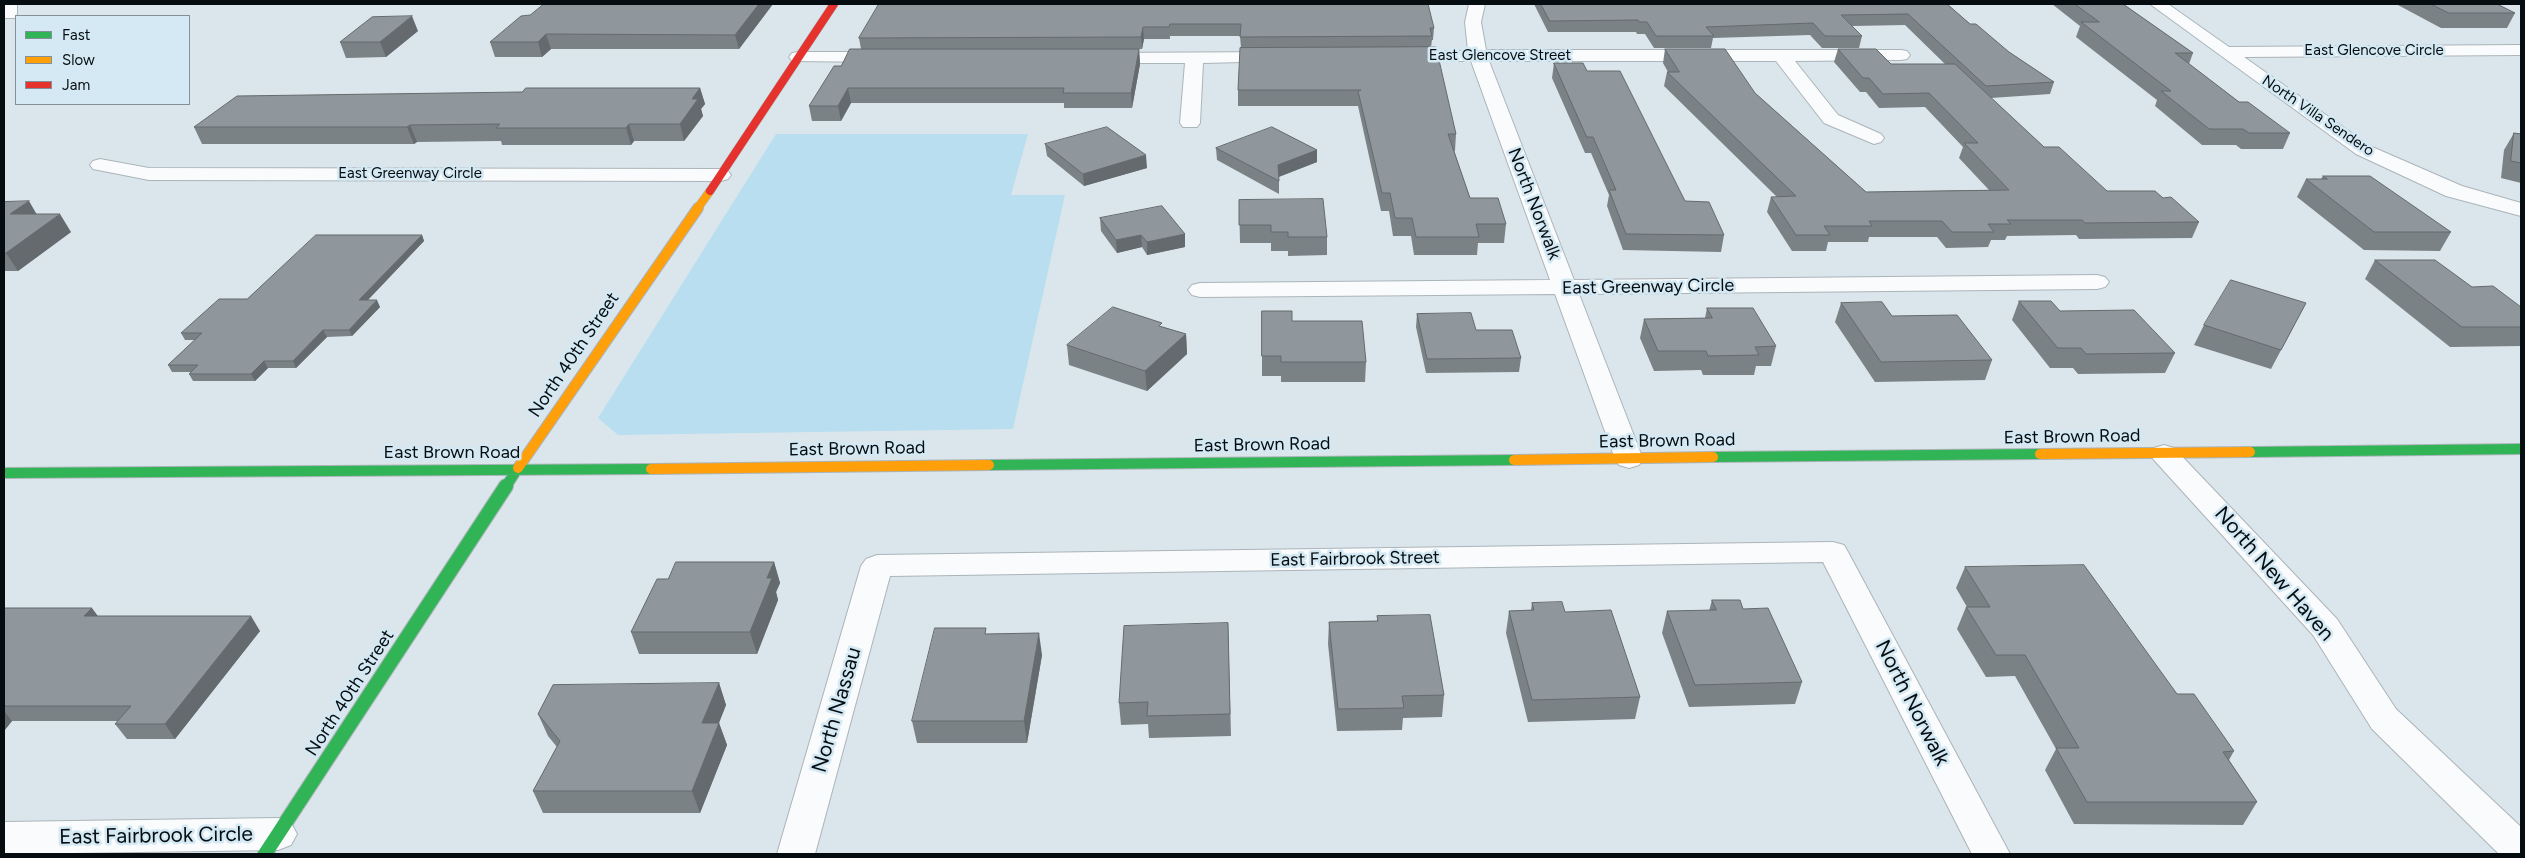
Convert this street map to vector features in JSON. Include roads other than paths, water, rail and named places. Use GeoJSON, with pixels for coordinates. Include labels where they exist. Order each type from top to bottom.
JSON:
{"type":"FeatureCollection","features":[{"type":"Feature","properties":{"kind":"main road","name":"North 40th Street"},"geometry":{"type":"LineString","coordinates":[[272,844],[517,470],[720,175],[834,4]]}},
{"type":"Feature","properties":{"kind":"main road","name":"East Brown Road"},"geometry":{"type":"LineString","coordinates":[[4,473],[517,470],[2521,449]]}},
{"type":"Feature","properties":{"kind":"street","name":"North Norwalk"},"geometry":{"type":"LineString","coordinates":[[1476,4],[1473,22],[1478,56],[1629,459]]}},
{"type":"Feature","properties":{"kind":"street","name":"North Villa Sendero"},"geometry":{"type":"LineString","coordinates":[[2158,4],[2363,150],[2408,172],[2454,191],[2521,210]]}},
{"type":"Feature","properties":{"kind":"street","name":"East Glencove Circle"},"geometry":{"type":"LineString","coordinates":[[2226,52],[2521,50]]}},
{"type":"Feature","properties":{"kind":"street"},"geometry":{"type":"LineString","coordinates":[[1781,55],[1901,55]]}},
{"type":"Feature","properties":{"kind":"street"},"geometry":{"type":"LineString","coordinates":[[1781,55],[1831,118],[1874,138]]}},
{"type":"Feature","properties":{"kind":"street","name":"East Glencove Street"},"geometry":{"type":"LineString","coordinates":[[1380,57],[1781,55]]}},
{"type":"Feature","properties":{"kind":"street"},"geometry":{"type":"LineString","coordinates":[[798,57],[897,57]]}},
{"type":"Feature","properties":{"kind":"street"},"geometry":{"type":"LineString","coordinates":[[1085,58],[1292,57]]}},
{"type":"Feature","properties":{"kind":"street"},"geometry":{"type":"LineString","coordinates":[[1190,123],[1194,58]]}},
{"type":"Feature","properties":{"kind":"street","name":"East Greenway Circle"},"geometry":{"type":"LineString","coordinates":[[100,165],[149,174],[720,175]]}},
{"type":"Feature","properties":{"kind":"street","name":"East Greenway Circle"},"geometry":{"type":"LineString","coordinates":[[1200,290],[2097,282]]}},
{"type":"Feature","properties":{"kind":"street","name":"North New Haven"},"geometry":{"type":"LineString","coordinates":[[2164,454],[2325,627],[2384,719],[2521,852]]}},
{"type":"Feature","properties":{"kind":"street","name":"North Norwalk"},"geometry":{"type":"LineString","coordinates":[[1833,552],[1991,854]]}},
{"type":"Feature","properties":{"kind":"street","name":"East Fairbrook Street"},"geometry":{"type":"LineString","coordinates":[[878,566],[1833,552]]}},
{"type":"Feature","properties":{"kind":"street","name":"North Nassau"},"geometry":{"type":"LineString","coordinates":[[796,854],[878,566]]}},
{"type":"Feature","properties":{"kind":"street","name":"East Fairbrook Circle"},"geometry":{"type":"LineString","coordinates":[[4,838],[272,844]]}}]}
